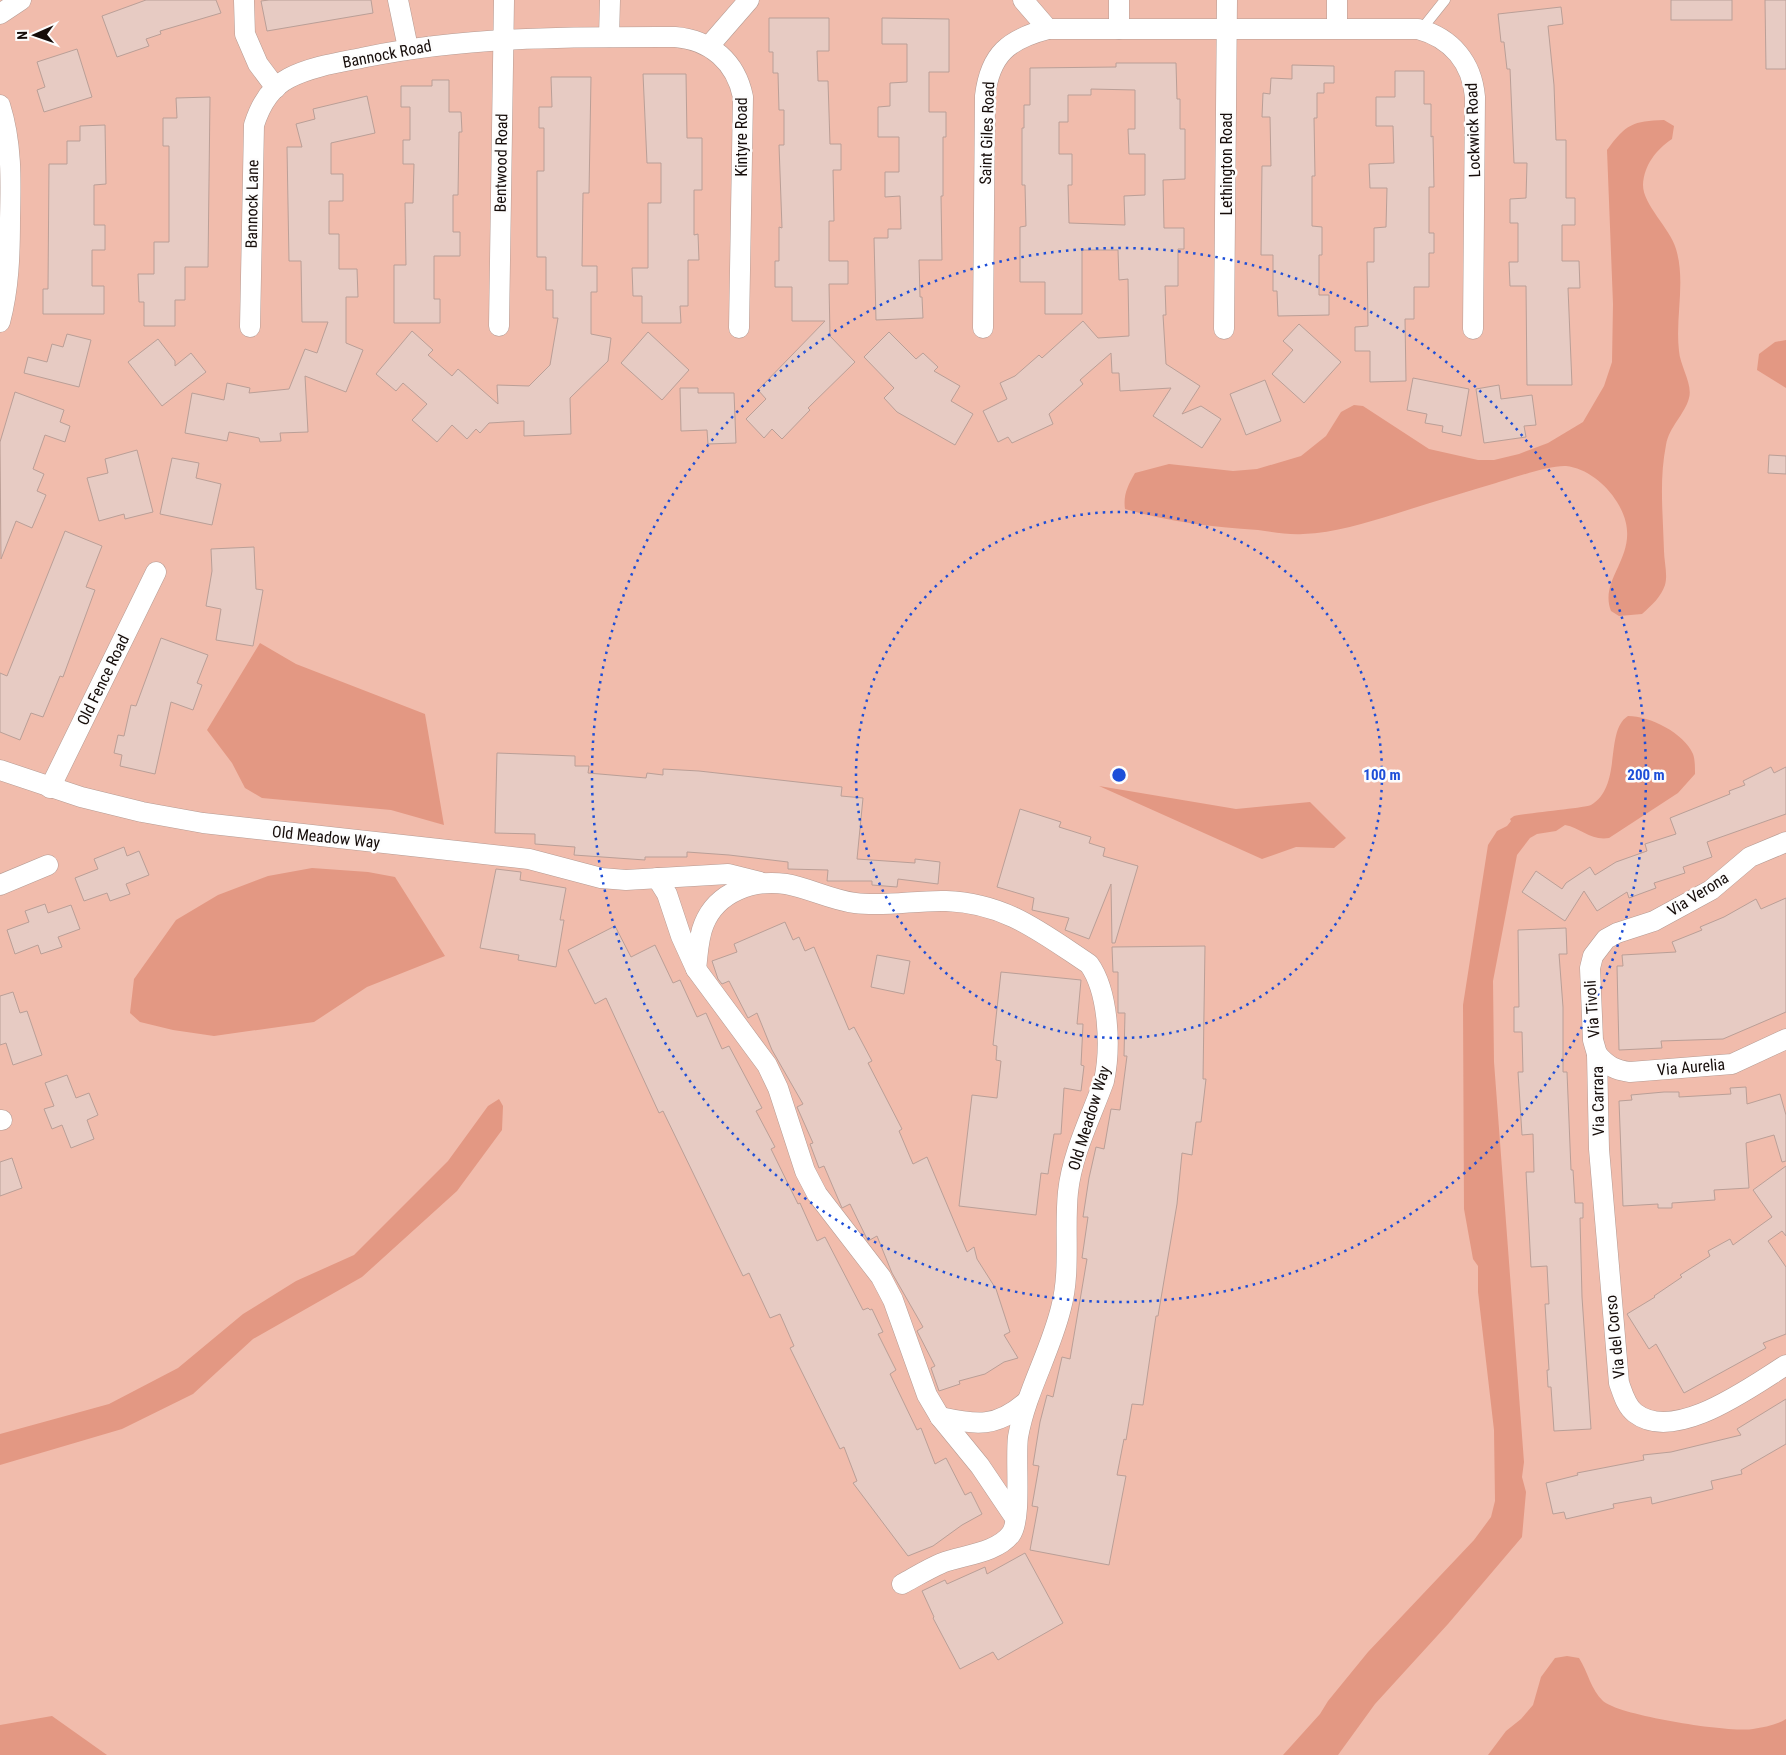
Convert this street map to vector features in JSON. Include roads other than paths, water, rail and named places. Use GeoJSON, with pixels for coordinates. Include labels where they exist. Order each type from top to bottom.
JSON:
{"type":"FeatureCollection","features":[{"type":"Feature","properties":{"kind":"street"},"geometry":{"type":"LineString","coordinates":[[0,14],[22,0]]}},
{"type":"Feature","properties":{"kind":"street"},"geometry":{"type":"LineString","coordinates":[[398,0],[408,48]]}},
{"type":"Feature","properties":{"kind":"street","name":"Bentwood Road"},"geometry":{"type":"LineString","coordinates":[[499,326],[504,0]]}},
{"type":"Feature","properties":{"kind":"street"},"geometry":{"type":"LineString","coordinates":[[609,37],[610,0]]}},
{"type":"Feature","properties":{"kind":"street"},"geometry":{"type":"LineString","coordinates":[[709,46],[749,0]]}},
{"type":"Feature","properties":{"kind":"street"},"geometry":{"type":"LineString","coordinates":[[1023,0],[1048,29]]}},
{"type":"Feature","properties":{"kind":"street"},"geometry":{"type":"LineString","coordinates":[[1118,0],[1119,28]]}},
{"type":"Feature","properties":{"kind":"street","name":"Lethington Road"},"geometry":{"type":"LineString","coordinates":[[1224,329],[1227,0]]}},
{"type":"Feature","properties":{"kind":"street"},"geometry":{"type":"LineString","coordinates":[[1337,0],[1337,28]]}},
{"type":"Feature","properties":{"kind":"street"},"geometry":{"type":"LineString","coordinates":[[244,1],[245,34],[258,64],[276,88]]}},
{"type":"Feature","properties":{"kind":"street","name":"Saint Giles Road"},"geometry":{"type":"LineString","coordinates":[[983,328],[986,84],[996,61],[1012,42],[1023,36],[1048,29],[1227,28]]}},
{"type":"Feature","properties":{"kind":"street","name":"Lockwick Road"},"geometry":{"type":"LineString","coordinates":[[1227,28],[1421,30],[1442,38],[1452,45],[1464,60],[1474,85],[1473,329]]}},
{"type":"Feature","properties":{"kind":"street","name":"Bannock Road"},"geometry":{"type":"LineString","coordinates":[[276,88],[300,73],[408,48],[503,38]]}},
{"type":"Feature","properties":{"kind":"street","name":"Kintyre Road"},"geometry":{"type":"LineString","coordinates":[[503,38],[689,38],[709,46],[729,63],[740,85],[743,98],[740,328]]}},
{"type":"Feature","properties":{"kind":"street","name":"Bannock Lane"},"geometry":{"type":"LineString","coordinates":[[250,327],[253,138],[258,113],[264,102],[276,88]]}},
{"type":"Feature","properties":{"kind":"street"},"geometry":{"type":"LineString","coordinates":[[0,105],[6,123],[11,166],[9,264],[7,291],[0,322]]}},
{"type":"Feature","properties":{"kind":"street","name":"Old Fence Road"},"geometry":{"type":"LineString","coordinates":[[50,788],[156,572]]}},
{"type":"Feature","properties":{"kind":"street","name":"Old Meadow Way"},"geometry":{"type":"LineString","coordinates":[[0,770],[50,788],[142,812],[203,823],[529,859],[601,878],[626,880],[728,874],[764,884]]}},
{"type":"Feature","properties":{"kind":"street","name":"Via Verona"},"geometry":{"type":"LineString","coordinates":[[1606,939],[1617,933],[1654,921],[1711,890],[1750,857],[1786,842]]}},
{"type":"Feature","properties":{"kind":"street"},"geometry":{"type":"LineString","coordinates":[[0,885],[48,865]]}},
{"type":"Feature","properties":{"kind":"street"},"geometry":{"type":"LineString","coordinates":[[657,878],[667,894],[681,936],[696,969],[767,1065],[778,1088],[805,1172],[817,1194],[885,1285],[893,1300],[921,1383],[940,1417],[980,1466],[1015,1518]]}},
{"type":"Feature","properties":{"kind":"street","name":"Old Meadow Way"},"geometry":{"type":"LineString","coordinates":[[696,969],[703,925],[716,904],[726,896],[743,888],[764,884],[785,884],[854,903],[879,905],[945,901],[970,903],[995,909],[1025,921],[1089,964],[1096,974],[1100,987],[1108,1040],[1107,1067],[1104,1081],[1073,1164],[1068,1190],[1065,1281],[1062,1307],[1026,1402],[1018,1439],[1015,1518],[1012,1532],[1000,1543],[943,1563],[902,1584]]}},
{"type":"Feature","properties":{"kind":"street","name":"Via Tivoli"},"geometry":{"type":"LineString","coordinates":[[1597,1054],[1593,1040],[1590,968],[1593,956],[1606,939]]}},
{"type":"Feature","properties":{"kind":"street","name":"Via Aurelia"},"geometry":{"type":"LineString","coordinates":[[1597,1054],[1606,1064],[1618,1070],[1630,1072],[1695,1067],[1732,1064],[1786,1039]]}},
{"type":"Feature","properties":{"kind":"street","name":"Via Carrara"},"geometry":{"type":"LineString","coordinates":[[1597,1054],[1598,1149]]}},
{"type":"Feature","properties":{"kind":"street","name":"Via del Corso"},"geometry":{"type":"LineString","coordinates":[[1598,1149],[1619,1383],[1626,1403],[1635,1413],[1646,1419],[1659,1422],[1672,1421],[1715,1409],[1786,1364]]}},
{"type":"Feature","properties":{"kind":"street"},"geometry":{"type":"LineString","coordinates":[[940,1417],[971,1424],[985,1423],[1013,1412],[1026,1402]]}},
{"type":"Feature","properties":{"kind":"lane"},"geometry":{"type":"LineString","coordinates":[[1421,30],[1445,0]]}}]}
